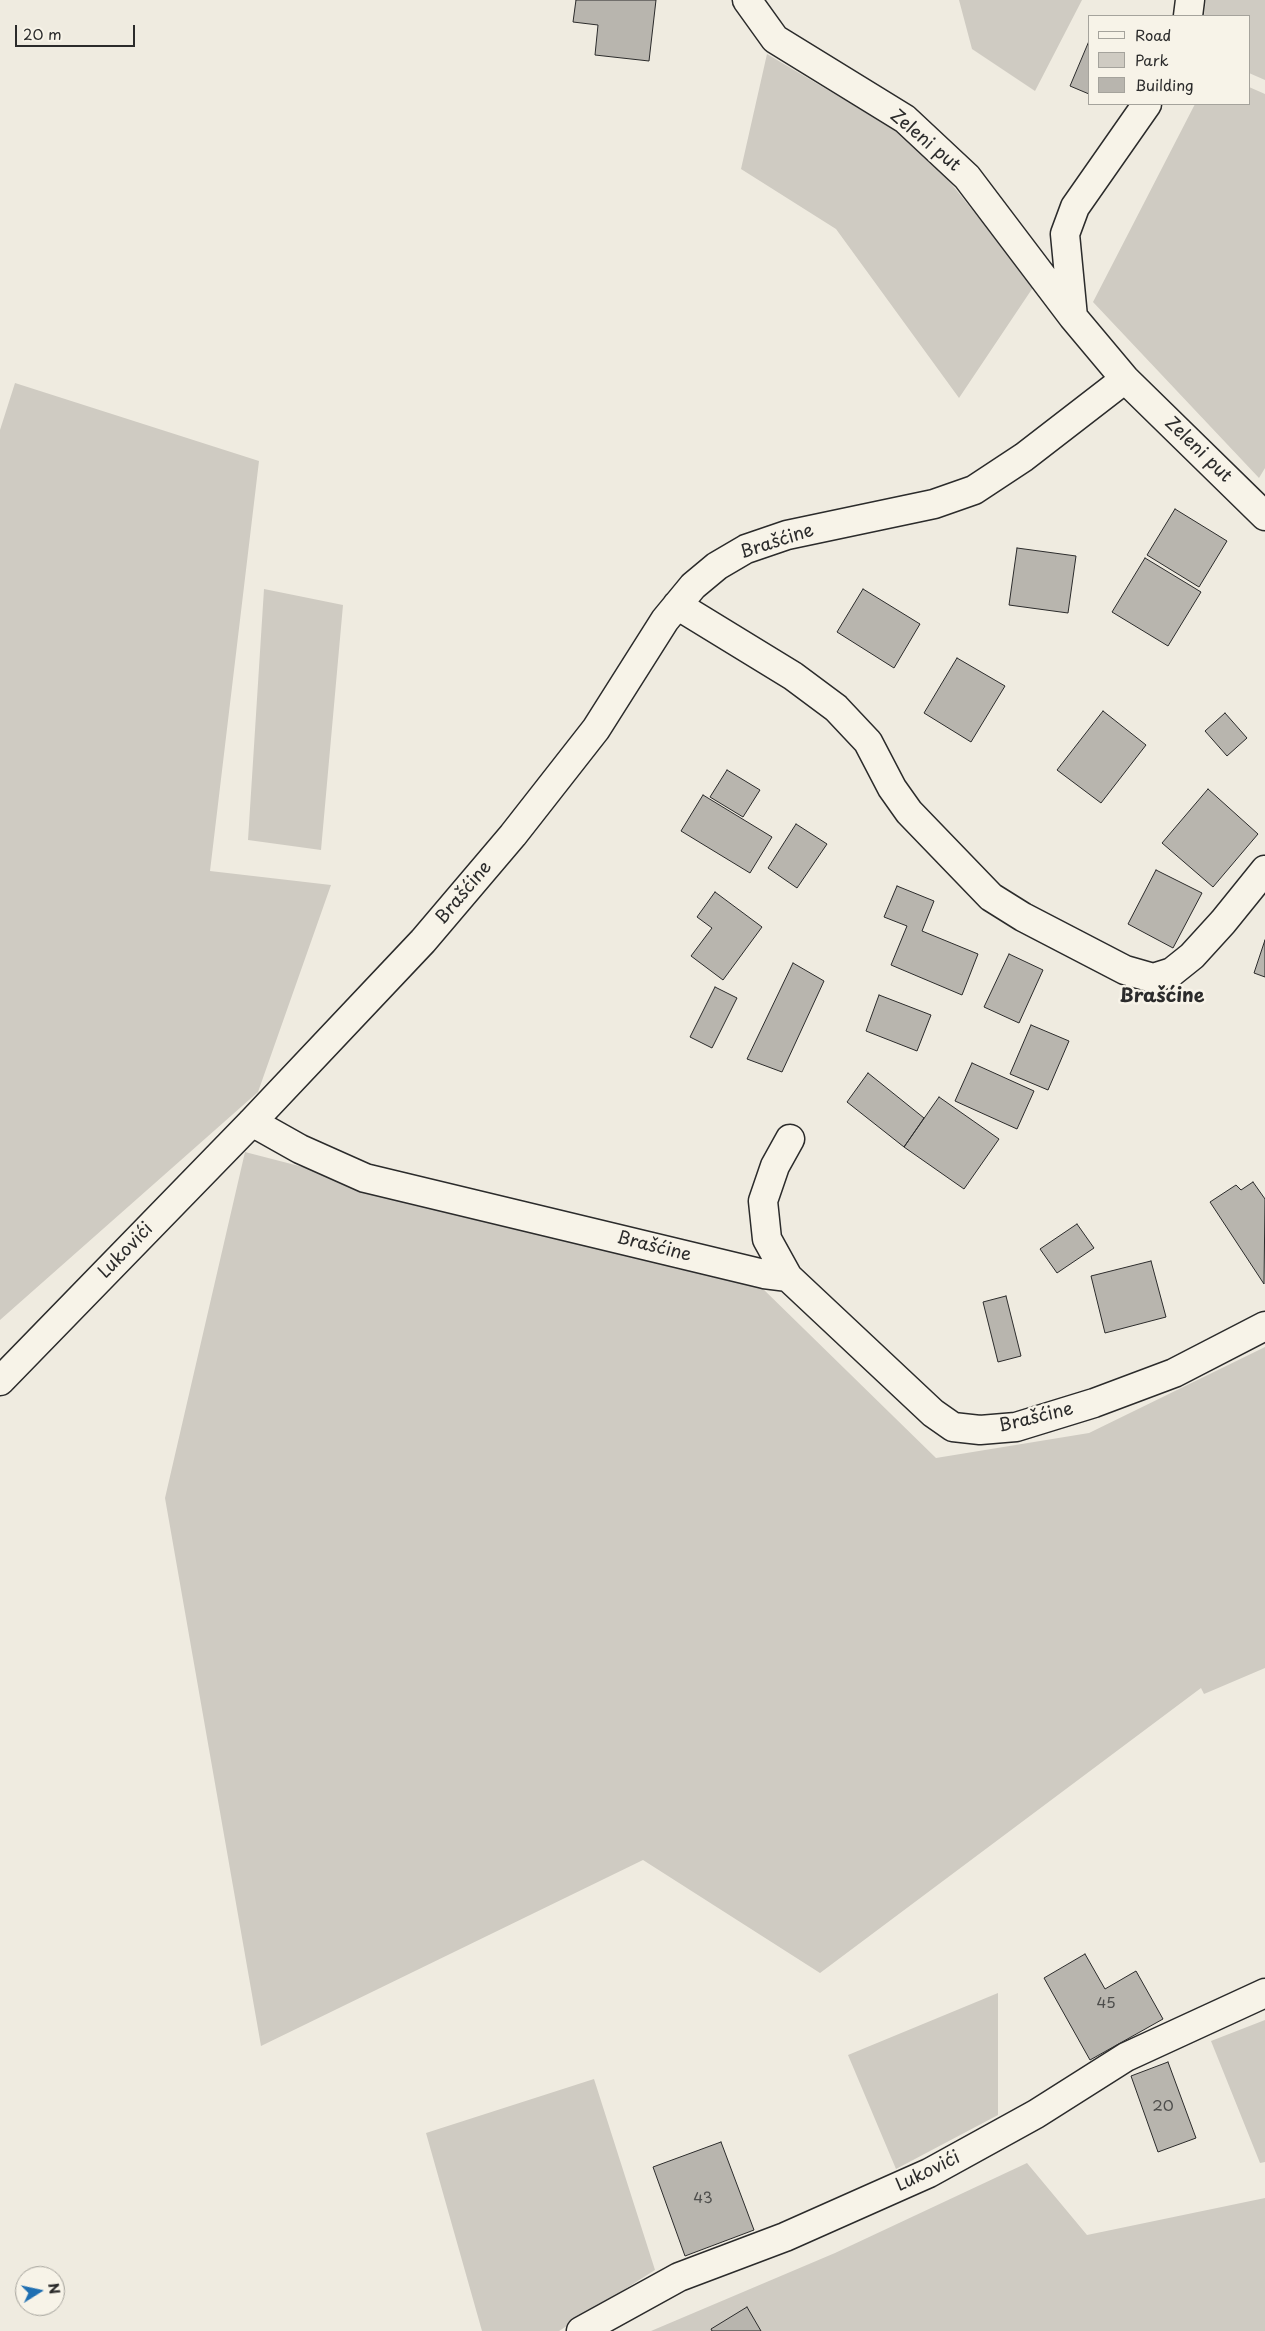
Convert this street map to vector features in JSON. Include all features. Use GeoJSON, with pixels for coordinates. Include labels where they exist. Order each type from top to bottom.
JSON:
{"type":"FeatureCollection","features":[{"type":"Feature","properties":{"kind":"street","name":"Zeleni put"},"geometry":{"type":"LineString","coordinates":[[747,0],[775,39],[905,119],[967,177],[1073,317],[1125,379],[1265,516]]}},
{"type":"Feature","properties":{"kind":"street"},"geometry":{"type":"LineString","coordinates":[[1188,15],[1190,0]]}},
{"type":"Feature","properties":{"kind":"street"},"geometry":{"type":"LineString","coordinates":[[1073,317],[1065,234],[1075,207],[1146,105]]}},
{"type":"Feature","properties":{"kind":"street","name":"Brašćine"},"geometry":{"type":"LineString","coordinates":[[788,1277],[764,1274],[365,1178],[300,1149],[252,1122],[422,941],[513,835],[596,729],[665,620],[693,586],[717,566],[746,549],[787,535],[934,504],[974,490],[1024,457],[1125,379]]}},
{"type":"Feature","properties":{"kind":"street"},"geometry":{"type":"LineString","coordinates":[[677,605],[793,676],[836,708],[868,742],[892,788],[908,812],[991,897],[1023,917],[1125,970],[1153,978],[1172,972],[1192,956],[1223,922],[1265,870]]}},
{"type":"Feature","properties":{"kind":"street","name":"Lukovići"},"geometry":{"type":"LineString","coordinates":[[0,1381],[252,1122]]}},
{"type":"Feature","properties":{"kind":"street","name":"Brašćine"},"geometry":{"type":"LineString","coordinates":[[790,1139],[775,1166],[763,1201],[767,1239],[788,1277],[933,1414],[953,1426],[980,1430],[1016,1426],[1094,1403],[1174,1373],[1265,1326]]}},
{"type":"Feature","properties":{"kind":"street","name":"Lukovići"},"geometry":{"type":"LineString","coordinates":[[580,2331],[679,2277],[785,2237],[929,2173],[1036,2114],[1126,2056],[1265,1993]]}},
{"type":"Feature","properties":{"kind":"green space"},"geometry":{"type":"Polygon","coordinates":[[[959,0],[1082,0],[1035,91],[972,49],[959,0]]]}},
{"type":"Feature","properties":{"kind":"green space"},"geometry":{"type":"Polygon","coordinates":[[[1206,0],[1265,0],[1265,80],[1250,73],[1250,15],[1204,15],[1206,0]]]}},
{"type":"Feature","properties":{"kind":"green space"},"geometry":{"type":"Polygon","coordinates":[[[767,54],[919,144],[1034,286],[959,398],[836,229],[741,169],[767,54]]]}},
{"type":"Feature","properties":{"kind":"green space"},"geometry":{"type":"Polygon","coordinates":[[[1250,87],[1265,94],[1265,468],[1259,478],[1093,302],[1194,105],[1250,105],[1250,87]]]}},
{"type":"Feature","properties":{"kind":"green space"},"geometry":{"type":"Polygon","coordinates":[[[15,383],[259,461],[210,871],[331,885],[258,1092],[0,1320],[0,430],[15,383]]]}},
{"type":"Feature","properties":{"kind":"green space"},"geometry":{"type":"Polygon","coordinates":[[[264,589],[343,605],[321,850],[248,840],[264,589]]]}},
{"type":"Feature","properties":{"kind":"green space"},"geometry":{"type":"Polygon","coordinates":[[[245,1152],[759,1285],[936,1458],[1089,1433],[1265,1347],[1265,1668],[1204,1694],[1201,1688],[820,1973],[643,1860],[261,2046],[165,1498],[245,1152]]]}},
{"type":"Feature","properties":{"kind":"green space"},"geometry":{"type":"Polygon","coordinates":[[[998,1993],[998,2115],[896,2169],[848,2055],[998,1993]]]}},
{"type":"Feature","properties":{"kind":"green space"},"geometry":{"type":"Polygon","coordinates":[[[1265,2020],[1265,2162],[1260,2163],[1211,2041],[1265,2020]]]}},
{"type":"Feature","properties":{"kind":"green space"},"geometry":{"type":"Polygon","coordinates":[[[594,2079],[655,2270],[559,2331],[482,2331],[426,2133],[594,2079]]]}},
{"type":"Feature","properties":{"kind":"green space"},"geometry":{"type":"Polygon","coordinates":[[[1027,2163],[1087,2235],[1265,2198],[1265,2331],[651,2331],[835,2253],[1027,2163]]]}},
{"type":"Feature","properties":{"kind":"building"},"geometry":{"type":"Polygon","coordinates":[[[576,0],[656,0],[649,61],[595,55],[598,25],[573,22],[576,0]]]}},
{"type":"Feature","properties":{"kind":"building"},"geometry":{"type":"Polygon","coordinates":[[[1088,43],[1088,94],[1070,86],[1088,43]]]}},
{"type":"Feature","properties":{"kind":"building"},"geometry":{"type":"Polygon","coordinates":[[[1175,509],[1227,541],[1199,587],[1147,555],[1175,509]]]}},
{"type":"Feature","properties":{"kind":"building"},"geometry":{"type":"Polygon","coordinates":[[[1017,548],[1076,556],[1068,613],[1009,605],[1017,548]]]}},
{"type":"Feature","properties":{"kind":"building"},"geometry":{"type":"Polygon","coordinates":[[[1145,558],[1201,592],[1168,646],[1112,612],[1145,558]]]}},
{"type":"Feature","properties":{"kind":"building"},"geometry":{"type":"Polygon","coordinates":[[[863,589],[920,624],[894,668],[837,632],[863,589]]]}},
{"type":"Feature","properties":{"kind":"building"},"geometry":{"type":"Polygon","coordinates":[[[957,658],[1005,686],[971,742],[924,713],[957,658]]]}},
{"type":"Feature","properties":{"kind":"building"},"geometry":{"type":"Polygon","coordinates":[[[1103,711],[1146,745],[1101,803],[1057,770],[1103,711]]]}},
{"type":"Feature","properties":{"kind":"building"},"geometry":{"type":"Polygon","coordinates":[[[1225,713],[1247,738],[1227,756],[1205,731],[1225,713]]]}},
{"type":"Feature","properties":{"kind":"building"},"geometry":{"type":"Polygon","coordinates":[[[727,770],[760,790],[743,817],[710,797],[727,770]]]}},
{"type":"Feature","properties":{"kind":"building"},"geometry":{"type":"Polygon","coordinates":[[[1208,789],[1258,834],[1213,887],[1162,843],[1208,789]]]}},
{"type":"Feature","properties":{"kind":"building"},"geometry":{"type":"Polygon","coordinates":[[[703,795],[772,837],[750,873],[681,831],[703,795]]]}},
{"type":"Feature","properties":{"kind":"building"},"geometry":{"type":"Polygon","coordinates":[[[796,824],[827,844],[797,888],[768,868],[796,824]]]}},
{"type":"Feature","properties":{"kind":"building"},"geometry":{"type":"Polygon","coordinates":[[[1156,870],[1202,893],[1173,948],[1128,924],[1156,870]]]}},
{"type":"Feature","properties":{"kind":"building"},"geometry":{"type":"Polygon","coordinates":[[[897,886],[934,901],[922,931],[978,954],[962,995],[891,965],[907,926],[884,917],[897,886]]]}},
{"type":"Feature","properties":{"kind":"building"},"geometry":{"type":"Polygon","coordinates":[[[715,892],[762,927],[723,980],[691,956],[712,928],[697,917],[715,892]]]}},
{"type":"Feature","properties":{"kind":"building"},"geometry":{"type":"Polygon","coordinates":[[[1265,940],[1265,977],[1254,973],[1265,940]]]}},
{"type":"Feature","properties":{"kind":"building"},"geometry":{"type":"Polygon","coordinates":[[[1009,954],[1043,970],[1019,1023],[984,1007],[1009,954]]]}},
{"type":"Feature","properties":{"kind":"building"},"geometry":{"type":"Polygon","coordinates":[[[793,963],[824,981],[782,1072],[747,1059],[793,963]]]}},
{"type":"Feature","properties":{"kind":"building"},"geometry":{"type":"Polygon","coordinates":[[[715,987],[737,998],[712,1048],[690,1037],[715,987]]]}},
{"type":"Feature","properties":{"kind":"building"},"geometry":{"type":"Polygon","coordinates":[[[879,995],[931,1015],[917,1051],[866,1031],[879,995]]]}},
{"type":"Feature","properties":{"kind":"building"},"geometry":{"type":"Polygon","coordinates":[[[1031,1025],[1069,1041],[1048,1090],[1010,1074],[1031,1025]]]}},
{"type":"Feature","properties":{"kind":"building"},"geometry":{"type":"Polygon","coordinates":[[[972,1063],[1034,1091],[1017,1129],[955,1101],[972,1063]]]}},
{"type":"Feature","properties":{"kind":"building"},"geometry":{"type":"Polygon","coordinates":[[[868,1073],[924,1118],[904,1147],[847,1102],[868,1073]]]}},
{"type":"Feature","properties":{"kind":"building"},"geometry":{"type":"Polygon","coordinates":[[[939,1097],[999,1139],[964,1189],[904,1147],[939,1097]]]}},
{"type":"Feature","properties":{"kind":"building"},"geometry":{"type":"Polygon","coordinates":[[[1253,1182],[1265,1199],[1264,1284],[1210,1202],[1236,1185],[1241,1190],[1253,1182]]]}},
{"type":"Feature","properties":{"kind":"building"},"geometry":{"type":"Polygon","coordinates":[[[1077,1224],[1094,1248],[1057,1273],[1040,1249],[1077,1224]]]}},
{"type":"Feature","properties":{"kind":"building"},"geometry":{"type":"Polygon","coordinates":[[[1151,1261],[1166,1317],[1105,1333],[1091,1276],[1151,1261]]]}},
{"type":"Feature","properties":{"kind":"building"},"geometry":{"type":"Polygon","coordinates":[[[1006,1296],[1021,1356],[998,1362],[983,1302],[1006,1296]]]}},
{"type":"Feature","properties":{"kind":"building"},"geometry":{"type":"Polygon","coordinates":[[[1085,1954],[1105,1989],[1136,1971],[1163,2019],[1090,2060],[1044,1978],[1085,1954]]]}},
{"type":"Feature","properties":{"kind":"building"},"geometry":{"type":"Polygon","coordinates":[[[1168,2062],[1196,2138],[1158,2152],[1131,2076],[1168,2062]]]}},
{"type":"Feature","properties":{"kind":"building"},"geometry":{"type":"Polygon","coordinates":[[[721,2142],[754,2230],[685,2256],[653,2167],[721,2142]]]}},
{"type":"Feature","properties":{"kind":"building"},"geometry":{"type":"Polygon","coordinates":[[[747,2307],[761,2331],[712,2331],[711,2329],[747,2307]]]}},
{"type":"Feature","properties":{"kind":"district","name":"Brašćine"},"geometry":{"type":"Point","coordinates":[1162,997]}}]}
